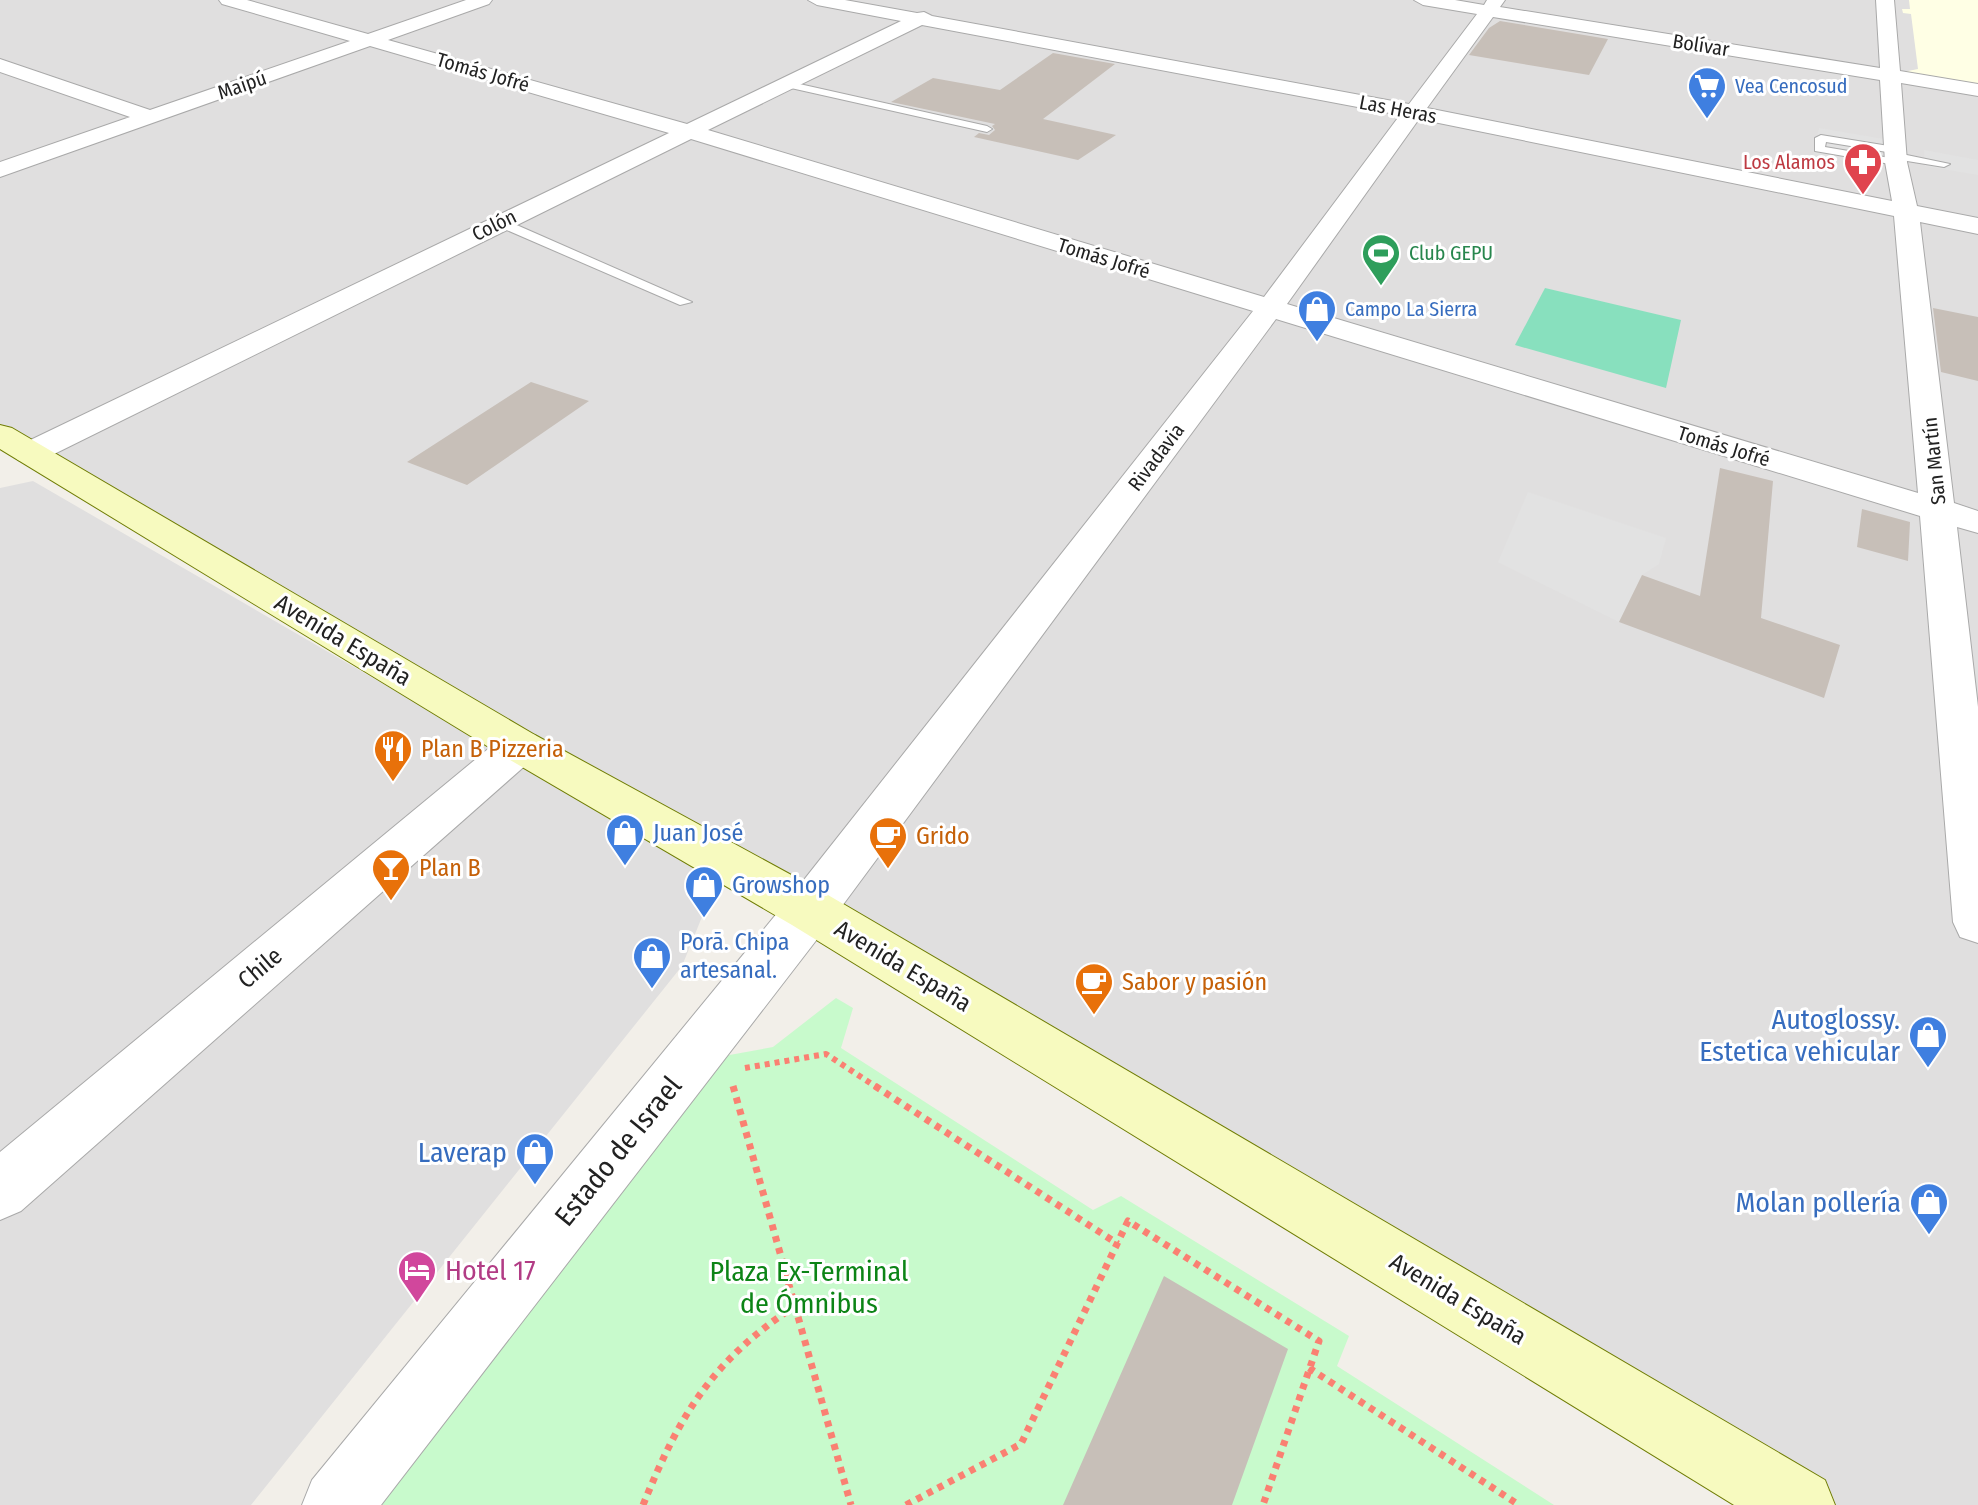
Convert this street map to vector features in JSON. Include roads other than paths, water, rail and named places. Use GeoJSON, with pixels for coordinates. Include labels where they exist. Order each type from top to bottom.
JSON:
{"type":"FeatureCollection","features":[{"type":"Feature","properties":{"kind":"main road","name":"Avenida España"},"geometry":{"type":"LineString","coordinates":[[10,452],[810,910],[1800,1505]]}},
{"type":"Feature","properties":{"kind":"street","name":"Tomás Jofré"},"geometry":{"type":"LineString","coordinates":[[228,0],[687,131],[1978,522]]}},
{"type":"Feature","properties":{"kind":"street","name":"Maipú"},"geometry":{"type":"LineString","coordinates":[[0,170],[483,0]]}},
{"type":"Feature","properties":{"kind":"street","name":"Las Heras"},"geometry":{"type":"LineString","coordinates":[[817,0],[1411,111],[1909,222],[1978,226]]}},
{"type":"Feature","properties":{"kind":"street","name":"Colón"},"geometry":{"type":"LineString","coordinates":[[10,452],[499,222],[959,0]]}},
{"type":"Feature","properties":{"kind":"street","name":"Bolívar"},"geometry":{"type":"LineString","coordinates":[[1423,0],[1492,5],[1978,90]]}},
{"type":"Feature","properties":{"kind":"street","name":"San Martín"},"geometry":{"type":"LineString","coordinates":[[1885,0],[1895,156],[1909,222],[1940,511],[1978,922]]}},
{"type":"Feature","properties":{"kind":"street","name":"Rivadavia"},"geometry":{"type":"LineString","coordinates":[[810,910],[1269,309],[1411,111],[1492,5]]}},
{"type":"Feature","properties":{"kind":"street"},"geometry":{"type":"LineString","coordinates":[[0,65],[150,117]]}},
{"type":"Feature","properties":{"kind":"street"},"geometry":{"type":"LineString","coordinates":[[1909,222],[1978,246]]}},
{"type":"Feature","properties":{"kind":"street","name":"Chile"},"geometry":{"type":"LineString","coordinates":[[0,1190],[520,746]]}},
{"type":"Feature","properties":{"kind":"street","name":"Estado de Israel"},"geometry":{"type":"LineString","coordinates":[[337,1505],[810,910]]}},
{"type":"Feature","properties":{"kind":"lane"},"geometry":{"type":"LineString","coordinates":[[786,84],[987,129]]}},
{"type":"Feature","properties":{"kind":"lane"},"geometry":{"type":"LineString","coordinates":[[1895,156],[1821,138],[1819,149],[1944,164]]}},
{"type":"Feature","properties":{"kind":"lane"},"geometry":{"type":"LineString","coordinates":[[499,222],[685,302]]}},
{"type":"Feature","properties":{"kind":"place","name":"Vea Cencosud"},"geometry":{"type":"Point","coordinates":[1707,120]}},
{"type":"Feature","properties":{"kind":"place","name":"Los Alamos"},"geometry":{"type":"Point","coordinates":[1863,196]}},
{"type":"Feature","properties":{"kind":"place","name":"Club GEPU"},"geometry":{"type":"Point","coordinates":[1381,287]}},
{"type":"Feature","properties":{"kind":"place","name":"Campo La Sierra"},"geometry":{"type":"Point","coordinates":[1317,343]}},
{"type":"Feature","properties":{"kind":"place","name":"Plan B Pizzeria"},"geometry":{"type":"Point","coordinates":[393,783]}},
{"type":"Feature","properties":{"kind":"place","name":"Juan José"},"geometry":{"type":"Point","coordinates":[625,867]}},
{"type":"Feature","properties":{"kind":"place","name":"Grido"},"geometry":{"type":"Point","coordinates":[888,870]}},
{"type":"Feature","properties":{"kind":"place","name":"Plan B"},"geometry":{"type":"Point","coordinates":[391,902]}},
{"type":"Feature","properties":{"kind":"place","name":"Growshop"},"geometry":{"type":"Point","coordinates":[704,919]}},
{"type":"Feature","properties":{"kind":"place","name":"Porā. Chipa artesanal."},"geometry":{"type":"Point","coordinates":[652,990]}},
{"type":"Feature","properties":{"kind":"place","name":"Sabor y pasión"},"geometry":{"type":"Point","coordinates":[1094,1016]}},
{"type":"Feature","properties":{"kind":"place","name":"Autoglossy. Estetica vehicular"},"geometry":{"type":"Point","coordinates":[1928,1069]}},
{"type":"Feature","properties":{"kind":"place","name":"Laverap"},"geometry":{"type":"Point","coordinates":[535,1186]}},
{"type":"Feature","properties":{"kind":"place","name":"Molan pollería"},"geometry":{"type":"Point","coordinates":[1929,1236]}},
{"type":"Feature","properties":{"kind":"place","name":"Hotel 17"},"geometry":{"type":"Point","coordinates":[417,1304]}},
{"type":"Feature","properties":{"kind":"park label","name":"Plaza Ex-Terminal de Ómnibus"},"geometry":{"type":"Point","coordinates":[809,1287]}}]}
